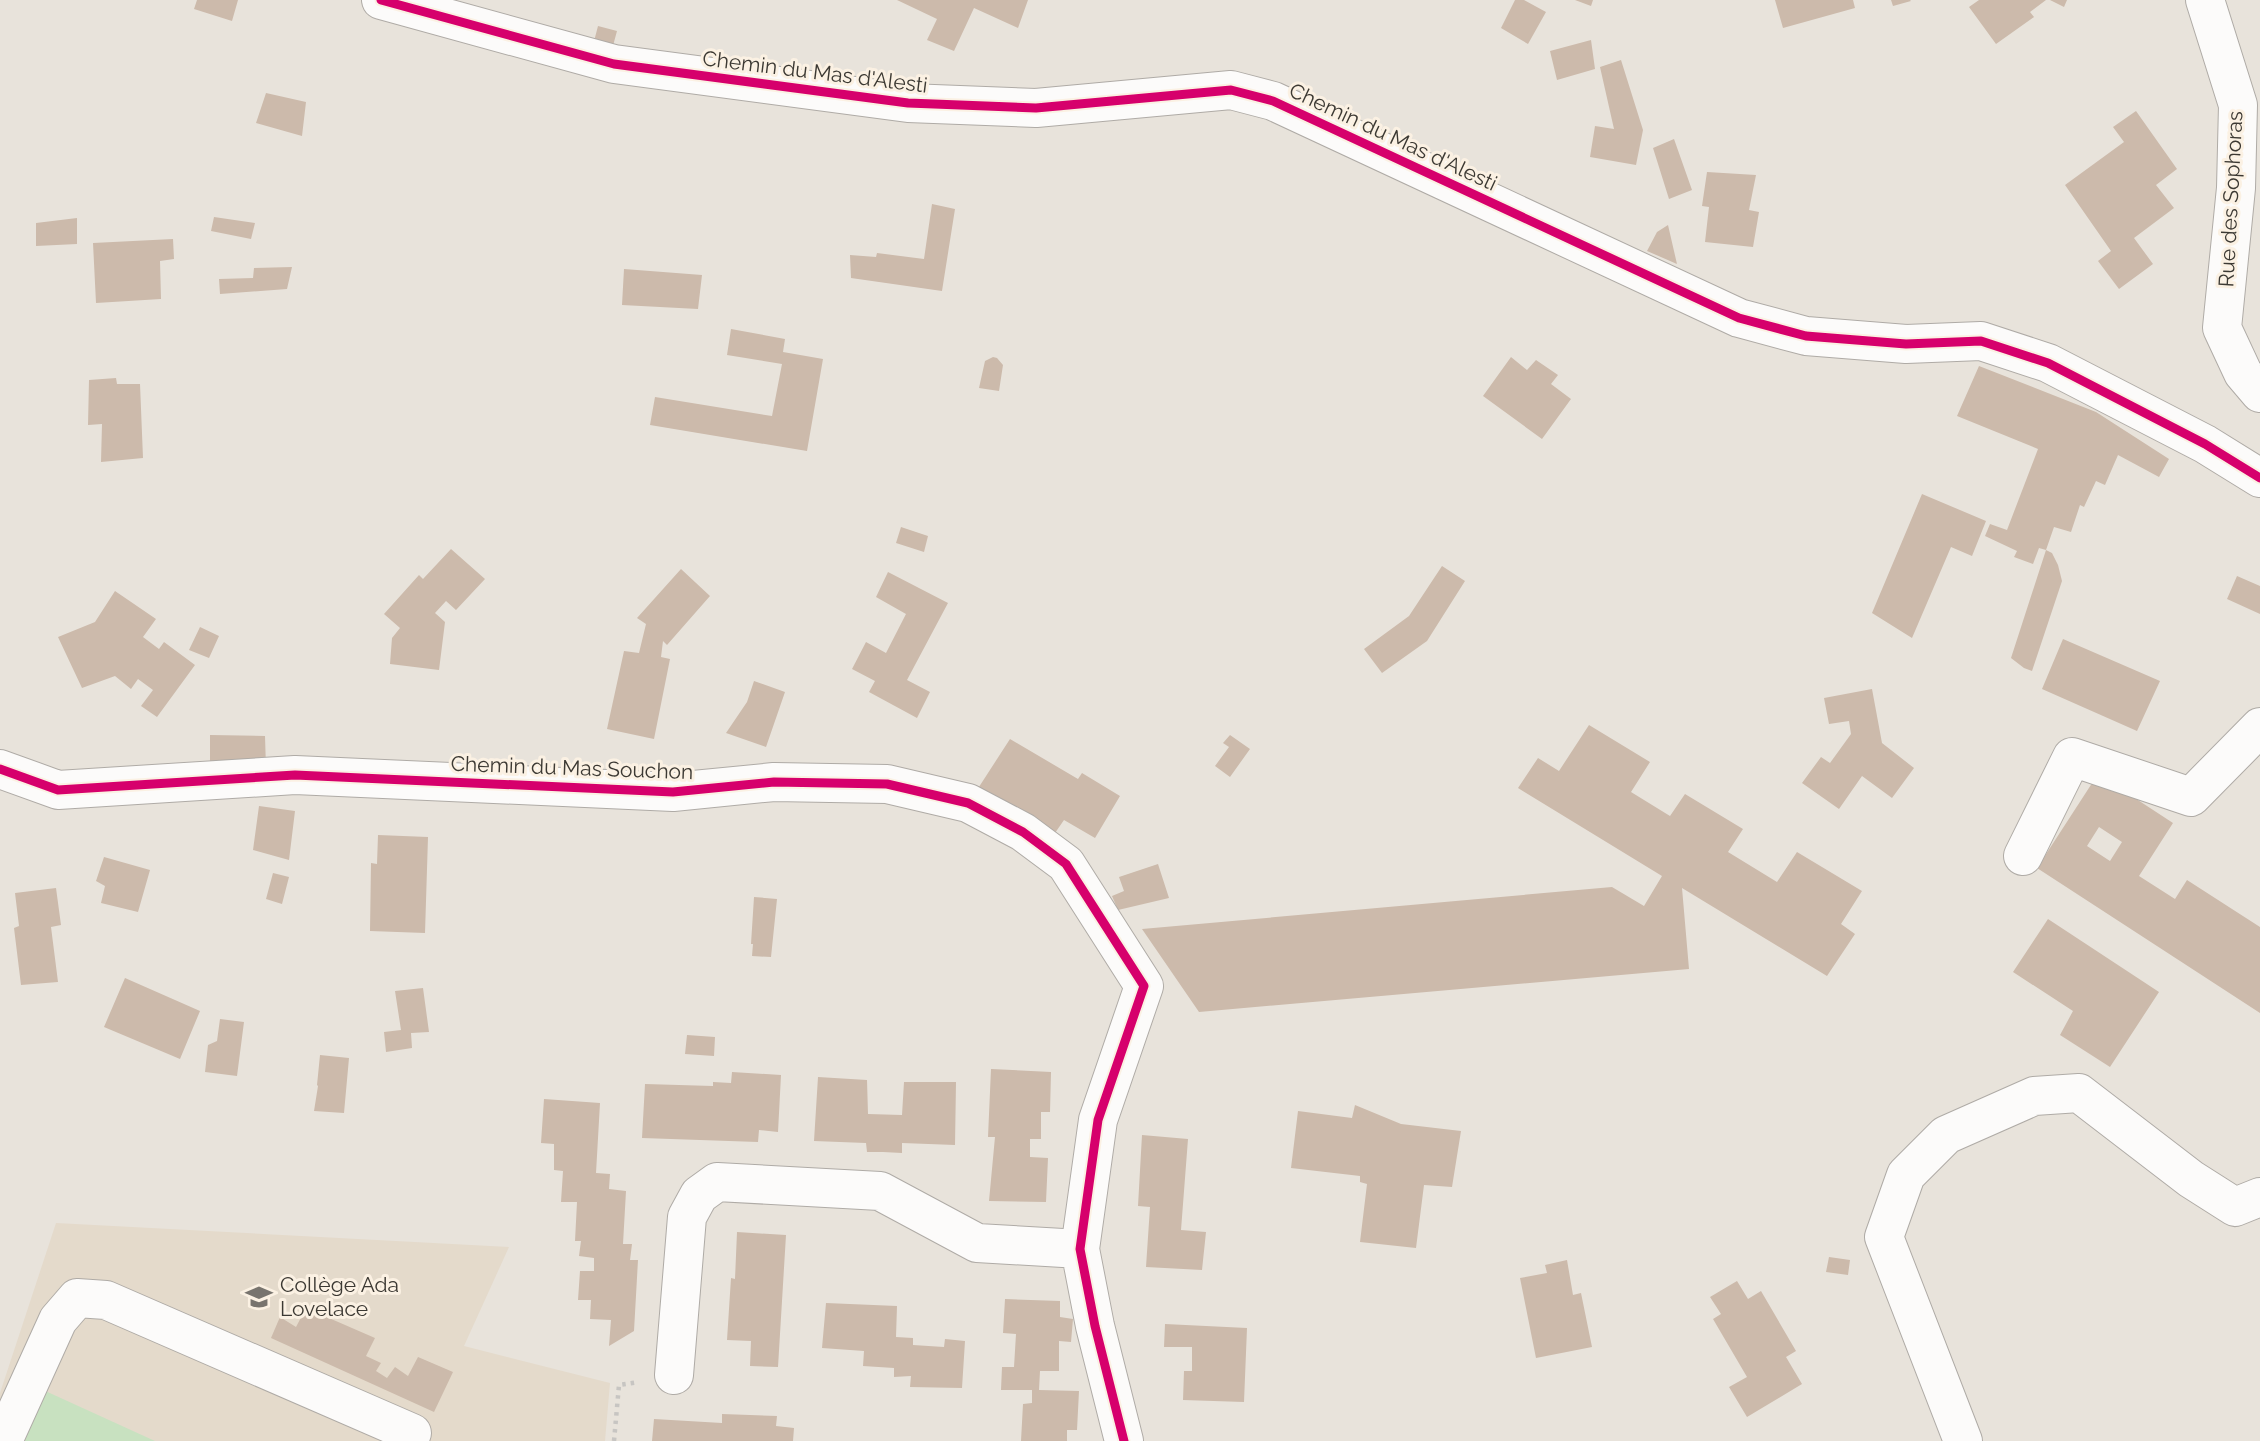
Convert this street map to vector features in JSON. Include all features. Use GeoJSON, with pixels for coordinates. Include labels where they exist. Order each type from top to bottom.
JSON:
{"type":"FeatureCollection","features":[{"type":"Feature","properties":{"kind":"street","name":"Chemin du Mas d'Alesti"},"geometry":{"type":"LineString","coordinates":[[381,0],[614,64],[908,103],[1036,108],[1231,90],[1273,101],[1739,318],[1806,337],[1906,344],[1981,341],[2048,363],[2205,444],[2260,478]]}},
{"type":"Feature","properties":{"kind":"street","name":"Rue des Sophoras"},"geometry":{"type":"LineString","coordinates":[[2205,0],[2238,105],[2236,188],[2222,328],[2243,373],[2260,393]]}},
{"type":"Feature","properties":{"kind":"street"},"geometry":{"type":"LineString","coordinates":[[2023,856],[2072,757],[2191,797],[2260,727]]}},
{"type":"Feature","properties":{"kind":"street","name":"Chemin du Mas Souchon"},"geometry":{"type":"LineString","coordinates":[[0,769],[58,790],[295,775],[673,792],[774,782],[887,784],[968,803],[1023,832],[1066,864],[1144,986],[1098,1120],[1080,1250]]}},
{"type":"Feature","properties":{"kind":"street"},"geometry":{"type":"LineString","coordinates":[[1963,1441],[1884,1237],[1906,1175],[1946,1135],[2034,1096],[2079,1093],[2191,1179],[2235,1207],[2260,1197]]}},
{"type":"Feature","properties":{"kind":"street"},"geometry":{"type":"LineString","coordinates":[[674,1375],[687,1217],[699,1195],[716,1182],[880,1191],[977,1243],[1080,1250],[1095,1326],[1124,1441]]}},
{"type":"Feature","properties":{"kind":"street"},"geometry":{"type":"LineString","coordinates":[[3,1441],[58,1321],[78,1298],[106,1300],[412,1433]]}},
{"type":"Feature","properties":{"kind":"path"},"geometry":{"type":"LineString","coordinates":[[614,1441],[619,1385],[674,1375]]}},
{"type":"Feature","properties":{"kind":"shaded area","name":"Collège Ada Lovelace"},"geometry":{"type":"Polygon","coordinates":[[[56,1223],[509,1247],[464,1346],[610,1383],[605,1441],[0,1441],[0,1393],[56,1223]]]}},
{"type":"Feature","properties":{"kind":"green space"},"geometry":{"type":"Polygon","coordinates":[[[41,1389],[155,1441],[17,1441],[41,1389]]]}},
{"type":"Feature","properties":{"kind":"building"},"geometry":{"type":"Polygon","coordinates":[[[197,0],[238,0],[232,21],[194,9],[197,0]]]}},
{"type":"Feature","properties":{"kind":"building"},"geometry":{"type":"Polygon","coordinates":[[[897,0],[1028,0],[1018,28],[974,8],[954,51],[927,40],[937,19],[897,0]]]}},
{"type":"Feature","properties":{"kind":"building"},"geometry":{"type":"Polygon","coordinates":[[[1515,0],[1524,0],[1546,12],[1528,44],[1501,28],[1515,0]]]}},
{"type":"Feature","properties":{"kind":"building"},"geometry":{"type":"Polygon","coordinates":[[[1575,0],[1593,0],[1591,6],[1575,0]]]}},
{"type":"Feature","properties":{"kind":"building"},"geometry":{"type":"Polygon","coordinates":[[[1775,0],[1853,0],[1855,8],[1783,28],[1775,0]]]}},
{"type":"Feature","properties":{"kind":"building"},"geometry":{"type":"Polygon","coordinates":[[[1891,0],[1910,0],[1911,1],[1893,6],[1891,0]]]}},
{"type":"Feature","properties":{"kind":"building"},"geometry":{"type":"Polygon","coordinates":[[[1979,0],[2046,0],[2030,12],[2034,17],[1996,44],[1969,7],[1979,0]]]}},
{"type":"Feature","properties":{"kind":"building"},"geometry":{"type":"Polygon","coordinates":[[[2050,0],[2067,0],[2064,7],[2050,0]]]}},
{"type":"Feature","properties":{"kind":"building"},"geometry":{"type":"Polygon","coordinates":[[[598,26],[617,31],[611,53],[592,49],[598,26]]]}},
{"type":"Feature","properties":{"kind":"building"},"geometry":{"type":"Polygon","coordinates":[[[1591,40],[1595,69],[1557,80],[1550,51],[1591,40]]]}},
{"type":"Feature","properties":{"kind":"building"},"geometry":{"type":"Polygon","coordinates":[[[1621,60],[1643,130],[1636,165],[1590,157],[1595,126],[1614,129],[1600,67],[1621,60]]]}},
{"type":"Feature","properties":{"kind":"building"},"geometry":{"type":"Polygon","coordinates":[[[266,93],[306,102],[302,136],[256,123],[266,93]]]}},
{"type":"Feature","properties":{"kind":"building"},"geometry":{"type":"Polygon","coordinates":[[[2136,111],[2177,169],[2156,185],[2174,208],[2134,238],[2153,264],[2119,289],[2098,261],[2111,251],[2065,185],[2124,142],[2113,127],[2136,111]]]}},
{"type":"Feature","properties":{"kind":"building"},"geometry":{"type":"Polygon","coordinates":[[[1674,139],[1692,190],[1669,199],[1653,148],[1674,139]]]}},
{"type":"Feature","properties":{"kind":"building"},"geometry":{"type":"Polygon","coordinates":[[[1707,172],[1756,175],[1749,210],[1759,212],[1753,247],[1705,242],[1709,207],[1702,206],[1707,172]]]}},
{"type":"Feature","properties":{"kind":"building"},"geometry":{"type":"Polygon","coordinates":[[[932,204],[955,209],[942,291],[851,278],[850,255],[876,257],[877,253],[924,259],[932,204]]]}},
{"type":"Feature","properties":{"kind":"building"},"geometry":{"type":"Polygon","coordinates":[[[214,217],[255,223],[251,239],[211,231],[214,217]]]}},
{"type":"Feature","properties":{"kind":"building"},"geometry":{"type":"Polygon","coordinates":[[[77,218],[77,244],[36,246],[36,223],[77,218]]]}},
{"type":"Feature","properties":{"kind":"building"},"geometry":{"type":"Polygon","coordinates":[[[1668,225],[1677,264],[1647,251],[1657,232],[1668,225]]]}},
{"type":"Feature","properties":{"kind":"building"},"geometry":{"type":"Polygon","coordinates":[[[173,239],[174,259],[160,261],[161,299],[96,303],[93,243],[173,239]]]}},
{"type":"Feature","properties":{"kind":"building"},"geometry":{"type":"Polygon","coordinates":[[[292,267],[287,289],[220,294],[219,279],[253,278],[254,268],[292,267]]]}},
{"type":"Feature","properties":{"kind":"building"},"geometry":{"type":"Polygon","coordinates":[[[624,269],[702,275],[698,309],[622,305],[624,269]]]}},
{"type":"Feature","properties":{"kind":"building"},"geometry":{"type":"Polygon","coordinates":[[[731,329],[785,339],[783,352],[823,359],[807,451],[650,425],[655,397],[772,416],[782,364],[727,355],[731,329]]]}},
{"type":"Feature","properties":{"kind":"building"},"geometry":{"type":"Polygon","coordinates":[[[993,357],[1003,365],[999,391],[979,388],[985,361],[993,357]]]}},
{"type":"Feature","properties":{"kind":"building"},"geometry":{"type":"Polygon","coordinates":[[[1511,357],[1527,370],[1536,360],[1558,375],[1551,384],[1571,399],[1542,439],[1483,396],[1511,357]]]}},
{"type":"Feature","properties":{"kind":"building"},"geometry":{"type":"Polygon","coordinates":[[[1979,366],[2096,412],[2169,459],[2159,477],[2118,455],[2105,485],[2096,481],[2084,507],[2080,505],[2071,532],[2054,527],[2046,550],[2039,548],[2033,564],[2014,557],[2017,551],[1985,536],[1990,524],[2007,530],[2038,449],[1957,416],[1979,366]]]}},
{"type":"Feature","properties":{"kind":"building"},"geometry":{"type":"Polygon","coordinates":[[[116,378],[117,384],[140,384],[143,458],[101,462],[102,424],[88,425],[89,380],[116,378]]]}},
{"type":"Feature","properties":{"kind":"building"},"geometry":{"type":"Polygon","coordinates":[[[1922,494],[1986,521],[1972,556],[1951,547],[1912,638],[1872,613],[1922,494]]]}},
{"type":"Feature","properties":{"kind":"building"},"geometry":{"type":"Polygon","coordinates":[[[901,527],[928,536],[924,552],[896,543],[901,527]]]}},
{"type":"Feature","properties":{"kind":"building"},"geometry":{"type":"Polygon","coordinates":[[[451,549],[485,579],[456,610],[446,601],[435,613],[445,622],[439,670],[390,664],[392,638],[400,628],[384,614],[419,575],[423,579],[451,549]]]}},
{"type":"Feature","properties":{"kind":"building"},"geometry":{"type":"Polygon","coordinates":[[[2046,550],[2052,553],[2062,581],[2032,671],[2011,658],[2046,550]]]}},
{"type":"Feature","properties":{"kind":"building"},"geometry":{"type":"Polygon","coordinates":[[[1442,566],[1465,581],[1427,641],[1382,673],[1364,649],[1409,616],[1442,566]]]}},
{"type":"Feature","properties":{"kind":"building"},"geometry":{"type":"Polygon","coordinates":[[[681,569],[710,596],[667,645],[663,641],[661,657],[670,659],[654,739],[607,729],[624,651],[639,653],[646,624],[637,618],[681,569]]]}},
{"type":"Feature","properties":{"kind":"building"},"geometry":{"type":"Polygon","coordinates":[[[888,572],[948,603],[907,680],[930,692],[917,718],[869,692],[875,681],[852,669],[866,642],[886,653],[906,614],[876,597],[888,572]]]}},
{"type":"Feature","properties":{"kind":"building"},"geometry":{"type":"Polygon","coordinates":[[[2237,576],[2260,586],[2260,614],[2227,599],[2237,576]]]}},
{"type":"Feature","properties":{"kind":"building"},"geometry":{"type":"Polygon","coordinates":[[[115,591],[156,619],[143,637],[159,649],[164,642],[195,665],[157,717],[141,706],[153,690],[138,679],[131,689],[115,676],[82,688],[58,637],[95,622],[115,591]]]}},
{"type":"Feature","properties":{"kind":"building"},"geometry":{"type":"Polygon","coordinates":[[[200,627],[219,636],[209,658],[189,650],[200,627]]]}},
{"type":"Feature","properties":{"kind":"building"},"geometry":{"type":"Polygon","coordinates":[[[2063,639],[2160,681],[2137,731],[2042,689],[2063,639]]]}},
{"type":"Feature","properties":{"kind":"building"},"geometry":{"type":"Polygon","coordinates":[[[754,681],[785,692],[766,747],[726,733],[747,702],[754,681]]]}},
{"type":"Feature","properties":{"kind":"building"},"geometry":{"type":"Polygon","coordinates":[[[1872,689],[1882,743],[1914,768],[1892,798],[1862,776],[1839,809],[1802,783],[1821,757],[1830,763],[1851,734],[1849,721],[1829,724],[1824,698],[1872,689]]]}},
{"type":"Feature","properties":{"kind":"building"},"geometry":{"type":"Polygon","coordinates":[[[1589,725],[1650,762],[1631,792],[1670,816],[1685,794],[1743,829],[1728,852],[1777,882],[1797,852],[1862,891],[1841,924],[1855,934],[1827,976],[1682,888],[1689,969],[1199,1012],[1142,929],[1612,887],[1644,906],[1662,876],[1518,788],[1538,758],[1559,771],[1589,725]]]}},
{"type":"Feature","properties":{"kind":"building"},"geometry":{"type":"Polygon","coordinates":[[[210,735],[265,736],[266,768],[210,768],[210,735]]]}},
{"type":"Feature","properties":{"kind":"building"},"geometry":{"type":"Polygon","coordinates":[[[1230,735],[1250,749],[1230,777],[1215,766],[1229,747],[1223,743],[1230,735]]]}},
{"type":"Feature","properties":{"kind":"building"},"geometry":{"type":"Polygon","coordinates":[[[1010,739],[1078,779],[1082,773],[1120,796],[1095,838],[1064,820],[1055,833],[977,790],[1010,739]]]}},
{"type":"Feature","properties":{"kind":"building"},"geometry":{"type":"Polygon","coordinates":[[[2098,774],[2173,823],[2139,876],[2175,899],[2187,880],[2260,927],[2260,1013],[2037,868],[2098,774]],[[2099,827],[2087,846],[2110,861],[2122,842],[2099,827]]]}},
{"type":"Feature","properties":{"kind":"building"},"geometry":{"type":"Polygon","coordinates":[[[259,806],[295,811],[289,860],[253,850],[259,806]]]}},
{"type":"Feature","properties":{"kind":"building"},"geometry":{"type":"Polygon","coordinates":[[[378,835],[428,837],[425,933],[370,931],[371,863],[377,864],[378,835]]]}},
{"type":"Feature","properties":{"kind":"building"},"geometry":{"type":"Polygon","coordinates":[[[104,857],[150,870],[138,912],[101,903],[105,886],[96,881],[104,857]]]}},
{"type":"Feature","properties":{"kind":"building"},"geometry":{"type":"Polygon","coordinates":[[[1158,864],[1169,898],[1118,910],[1112,896],[1124,891],[1119,877],[1158,864]]]}},
{"type":"Feature","properties":{"kind":"building"},"geometry":{"type":"Polygon","coordinates":[[[273,873],[289,877],[282,904],[266,899],[273,873]]]}},
{"type":"Feature","properties":{"kind":"building"},"geometry":{"type":"Polygon","coordinates":[[[56,888],[61,925],[51,927],[58,982],[21,985],[14,928],[19,926],[15,893],[56,888]]]}},
{"type":"Feature","properties":{"kind":"building"},"geometry":{"type":"Polygon","coordinates":[[[754,897],[777,899],[771,957],[752,956],[754,897]]]}},
{"type":"Feature","properties":{"kind":"building"},"geometry":{"type":"Polygon","coordinates":[[[2048,919],[2159,992],[2110,1067],[2060,1035],[2073,1011],[2013,972],[2048,919]]]}},
{"type":"Feature","properties":{"kind":"building"},"geometry":{"type":"Polygon","coordinates":[[[125,978],[200,1011],[180,1059],[104,1027],[125,978]]]}},
{"type":"Feature","properties":{"kind":"building"},"geometry":{"type":"Polygon","coordinates":[[[423,988],[429,1032],[411,1033],[412,1048],[386,1052],[384,1032],[401,1030],[395,991],[423,988]]]}},
{"type":"Feature","properties":{"kind":"building"},"geometry":{"type":"Polygon","coordinates":[[[220,1019],[244,1022],[237,1076],[205,1072],[208,1045],[217,1041],[220,1019]]]}},
{"type":"Feature","properties":{"kind":"building"},"geometry":{"type":"Polygon","coordinates":[[[687,1035],[715,1037],[714,1056],[685,1054],[687,1035]]]}},
{"type":"Feature","properties":{"kind":"building"},"geometry":{"type":"Polygon","coordinates":[[[320,1055],[349,1058],[344,1113],[314,1111],[320,1055]]]}},
{"type":"Feature","properties":{"kind":"building"},"geometry":{"type":"Polygon","coordinates":[[[991,1069],[1051,1072],[1050,1112],[1041,1112],[1041,1139],[1030,1139],[1030,1157],[1048,1158],[1046,1202],[989,1201],[995,1137],[988,1137],[991,1069]]]}},
{"type":"Feature","properties":{"kind":"building"},"geometry":{"type":"Polygon","coordinates":[[[732,1072],[781,1075],[778,1132],[759,1130],[758,1142],[642,1138],[645,1084],[713,1086],[713,1082],[731,1083],[732,1072]]]}},
{"type":"Feature","properties":{"kind":"building"},"geometry":{"type":"Polygon","coordinates":[[[818,1077],[867,1080],[868,1114],[902,1115],[904,1082],[956,1082],[955,1145],[902,1143],[902,1153],[867,1152],[866,1143],[814,1141],[818,1077]]]}},
{"type":"Feature","properties":{"kind":"building"},"geometry":{"type":"Polygon","coordinates":[[[544,1099],[600,1103],[596,1173],[610,1174],[609,1189],[626,1191],[623,1244],[632,1244],[630,1260],[638,1260],[634,1331],[609,1346],[611,1320],[590,1319],[591,1300],[578,1300],[580,1271],[594,1271],[594,1258],[579,1256],[581,1241],[575,1241],[577,1202],[561,1202],[563,1171],[554,1170],[554,1144],[541,1143],[544,1099]]]}},
{"type":"Feature","properties":{"kind":"building"},"geometry":{"type":"Polygon","coordinates":[[[1355,1105],[1401,1124],[1461,1131],[1452,1187],[1424,1185],[1416,1248],[1360,1242],[1367,1184],[1360,1182],[1360,1176],[1291,1168],[1298,1111],[1352,1118],[1355,1105]]]}},
{"type":"Feature","properties":{"kind":"building"},"geometry":{"type":"Polygon","coordinates":[[[1142,1135],[1188,1139],[1181,1230],[1206,1232],[1202,1270],[1146,1267],[1150,1207],[1138,1206],[1142,1135]]]}},
{"type":"Feature","properties":{"kind":"building"},"geometry":{"type":"Polygon","coordinates":[[[737,1232],[786,1235],[778,1367],[750,1366],[751,1341],[727,1340],[731,1278],[735,1279],[737,1232]]]}},
{"type":"Feature","properties":{"kind":"building"},"geometry":{"type":"Polygon","coordinates":[[[1829,1257],[1850,1260],[1848,1275],[1826,1272],[1829,1257]]]}},
{"type":"Feature","properties":{"kind":"building"},"geometry":{"type":"Polygon","coordinates":[[[1567,1260],[1573,1295],[1581,1293],[1592,1347],[1536,1358],[1520,1278],[1547,1273],[1545,1265],[1567,1260]]]}},
{"type":"Feature","properties":{"kind":"building"},"geometry":{"type":"Polygon","coordinates":[[[1737,1281],[1748,1299],[1761,1291],[1796,1351],[1786,1357],[1802,1384],[1747,1417],[1729,1387],[1747,1377],[1713,1319],[1721,1314],[1710,1297],[1737,1281]]]}},
{"type":"Feature","properties":{"kind":"building"},"geometry":{"type":"Polygon","coordinates":[[[1005,1299],[1060,1301],[1060,1317],[1073,1319],[1071,1342],[1059,1341],[1059,1371],[1040,1371],[1039,1390],[1079,1391],[1077,1430],[1067,1430],[1067,1441],[1021,1441],[1023,1404],[1032,1403],[1032,1390],[1001,1390],[1002,1367],[1014,1367],[1016,1334],[1003,1333],[1005,1299]]]}},
{"type":"Feature","properties":{"kind":"building"},"geometry":{"type":"Polygon","coordinates":[[[826,1303],[897,1306],[896,1337],[913,1338],[913,1345],[944,1347],[945,1339],[965,1341],[962,1388],[910,1387],[911,1376],[894,1377],[894,1368],[863,1366],[864,1351],[822,1348],[826,1303]]]}},
{"type":"Feature","properties":{"kind":"building"},"geometry":{"type":"Polygon","coordinates":[[[306,1308],[375,1338],[366,1356],[381,1363],[376,1371],[387,1378],[395,1367],[408,1376],[418,1357],[453,1372],[434,1412],[271,1338],[280,1317],[296,1327],[306,1308]]]}},
{"type":"Feature","properties":{"kind":"building"},"geometry":{"type":"Polygon","coordinates":[[[1165,1324],[1247,1328],[1244,1402],[1183,1400],[1184,1371],[1192,1371],[1192,1347],[1164,1347],[1165,1324]]]}},
{"type":"Feature","properties":{"kind":"building"},"geometry":{"type":"Polygon","coordinates":[[[722,1414],[777,1416],[776,1426],[794,1428],[793,1441],[652,1441],[654,1419],[722,1423],[722,1414]]]}},
{"type":"Feature","properties":{"kind":"cycle path"},"geometry":{"type":"LineString","coordinates":[[381,0],[614,64],[908,103],[1036,108],[1231,90],[1273,101],[1739,318],[1806,336],[1906,344],[1981,341],[2048,363],[2205,444],[2260,478]]}},
{"type":"Feature","properties":{"kind":"cycle path"},"geometry":{"type":"LineString","coordinates":[[0,769],[58,790],[295,775],[673,792],[774,782],[887,784],[968,803],[1023,832],[1066,864],[1144,986],[1098,1120],[1080,1249],[1095,1326],[1124,1441]]}},
{"type":"Feature","properties":{"kind":"place","name":"Collège Ada Lovelace"},"geometry":{"type":"Point","coordinates":[259,1297]}}]}
